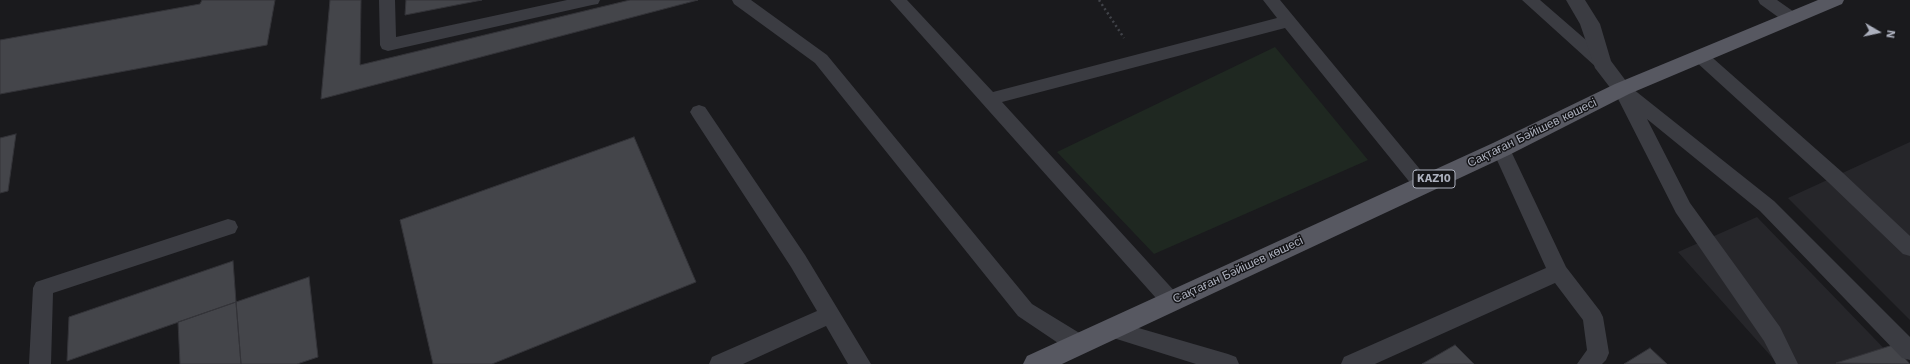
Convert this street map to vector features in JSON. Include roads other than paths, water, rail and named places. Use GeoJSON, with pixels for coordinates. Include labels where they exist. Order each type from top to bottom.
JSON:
{"type":"FeatureCollection","features":[{"type":"Feature","properties":{"kind":"main road","name":"Сақтаған Бәйішев көшесі"},"geometry":{"type":"LineString","coordinates":[[1036,364],[1500,149],[1622,89],[1835,0]]}},
{"type":"Feature","properties":{"kind":"street"},"geometry":{"type":"LineString","coordinates":[[1575,0],[1590,24],[1602,64],[1622,89]]}},
{"type":"Feature","properties":{"kind":"lane"},"geometry":{"type":"LineString","coordinates":[[387,0],[388,45],[592,0]]}},
{"type":"Feature","properties":{"kind":"lane"},"geometry":{"type":"LineString","coordinates":[[740,0],[821,59],[1025,310],[1078,344]]}},
{"type":"Feature","properties":{"kind":"lane"},"geometry":{"type":"LineString","coordinates":[[898,0],[1171,301]]}},
{"type":"Feature","properties":{"kind":"lane"},"geometry":{"type":"LineString","coordinates":[[1271,0],[1423,184]]}},
{"type":"Feature","properties":{"kind":"lane"},"geometry":{"type":"LineString","coordinates":[[1530,0],[1602,64]]}},
{"type":"Feature","properties":{"kind":"lane"},"geometry":{"type":"LineString","coordinates":[[1766,0],[1791,18]]}},
{"type":"Feature","properties":{"kind":"lane"},"geometry":{"type":"LineString","coordinates":[[989,99],[1289,21]]}},
{"type":"Feature","properties":{"kind":"lane"},"geometry":{"type":"LineString","coordinates":[[1700,56],[1910,248]]}},
{"type":"Feature","properties":{"kind":"lane"},"geometry":{"type":"LineString","coordinates":[[1622,89],[1767,206],[1910,351]]}},
{"type":"Feature","properties":{"kind":"lane"},"geometry":{"type":"LineString","coordinates":[[1622,89],[1683,208],[1772,334],[1787,364]]}},
{"type":"Feature","properties":{"kind":"lane"},"geometry":{"type":"LineString","coordinates":[[700,112],[798,261],[860,364]]}},
{"type":"Feature","properties":{"kind":"lane"},"geometry":{"type":"LineString","coordinates":[[1500,149],[1558,272],[1593,317],[1598,353],[1588,364]]}},
{"type":"Feature","properties":{"kind":"lane"},"geometry":{"type":"LineString","coordinates":[[40,364],[43,288],[228,227]]}},
{"type":"Feature","properties":{"kind":"lane"},"geometry":{"type":"LineString","coordinates":[[1352,364],[1558,272]]}},
{"type":"Feature","properties":{"kind":"lane"},"geometry":{"type":"LineString","coordinates":[[720,364],[830,315]]}},
{"type":"Feature","properties":{"kind":"lane"},"geometry":{"type":"LineString","coordinates":[[1111,329],[1228,364]]}}]}
